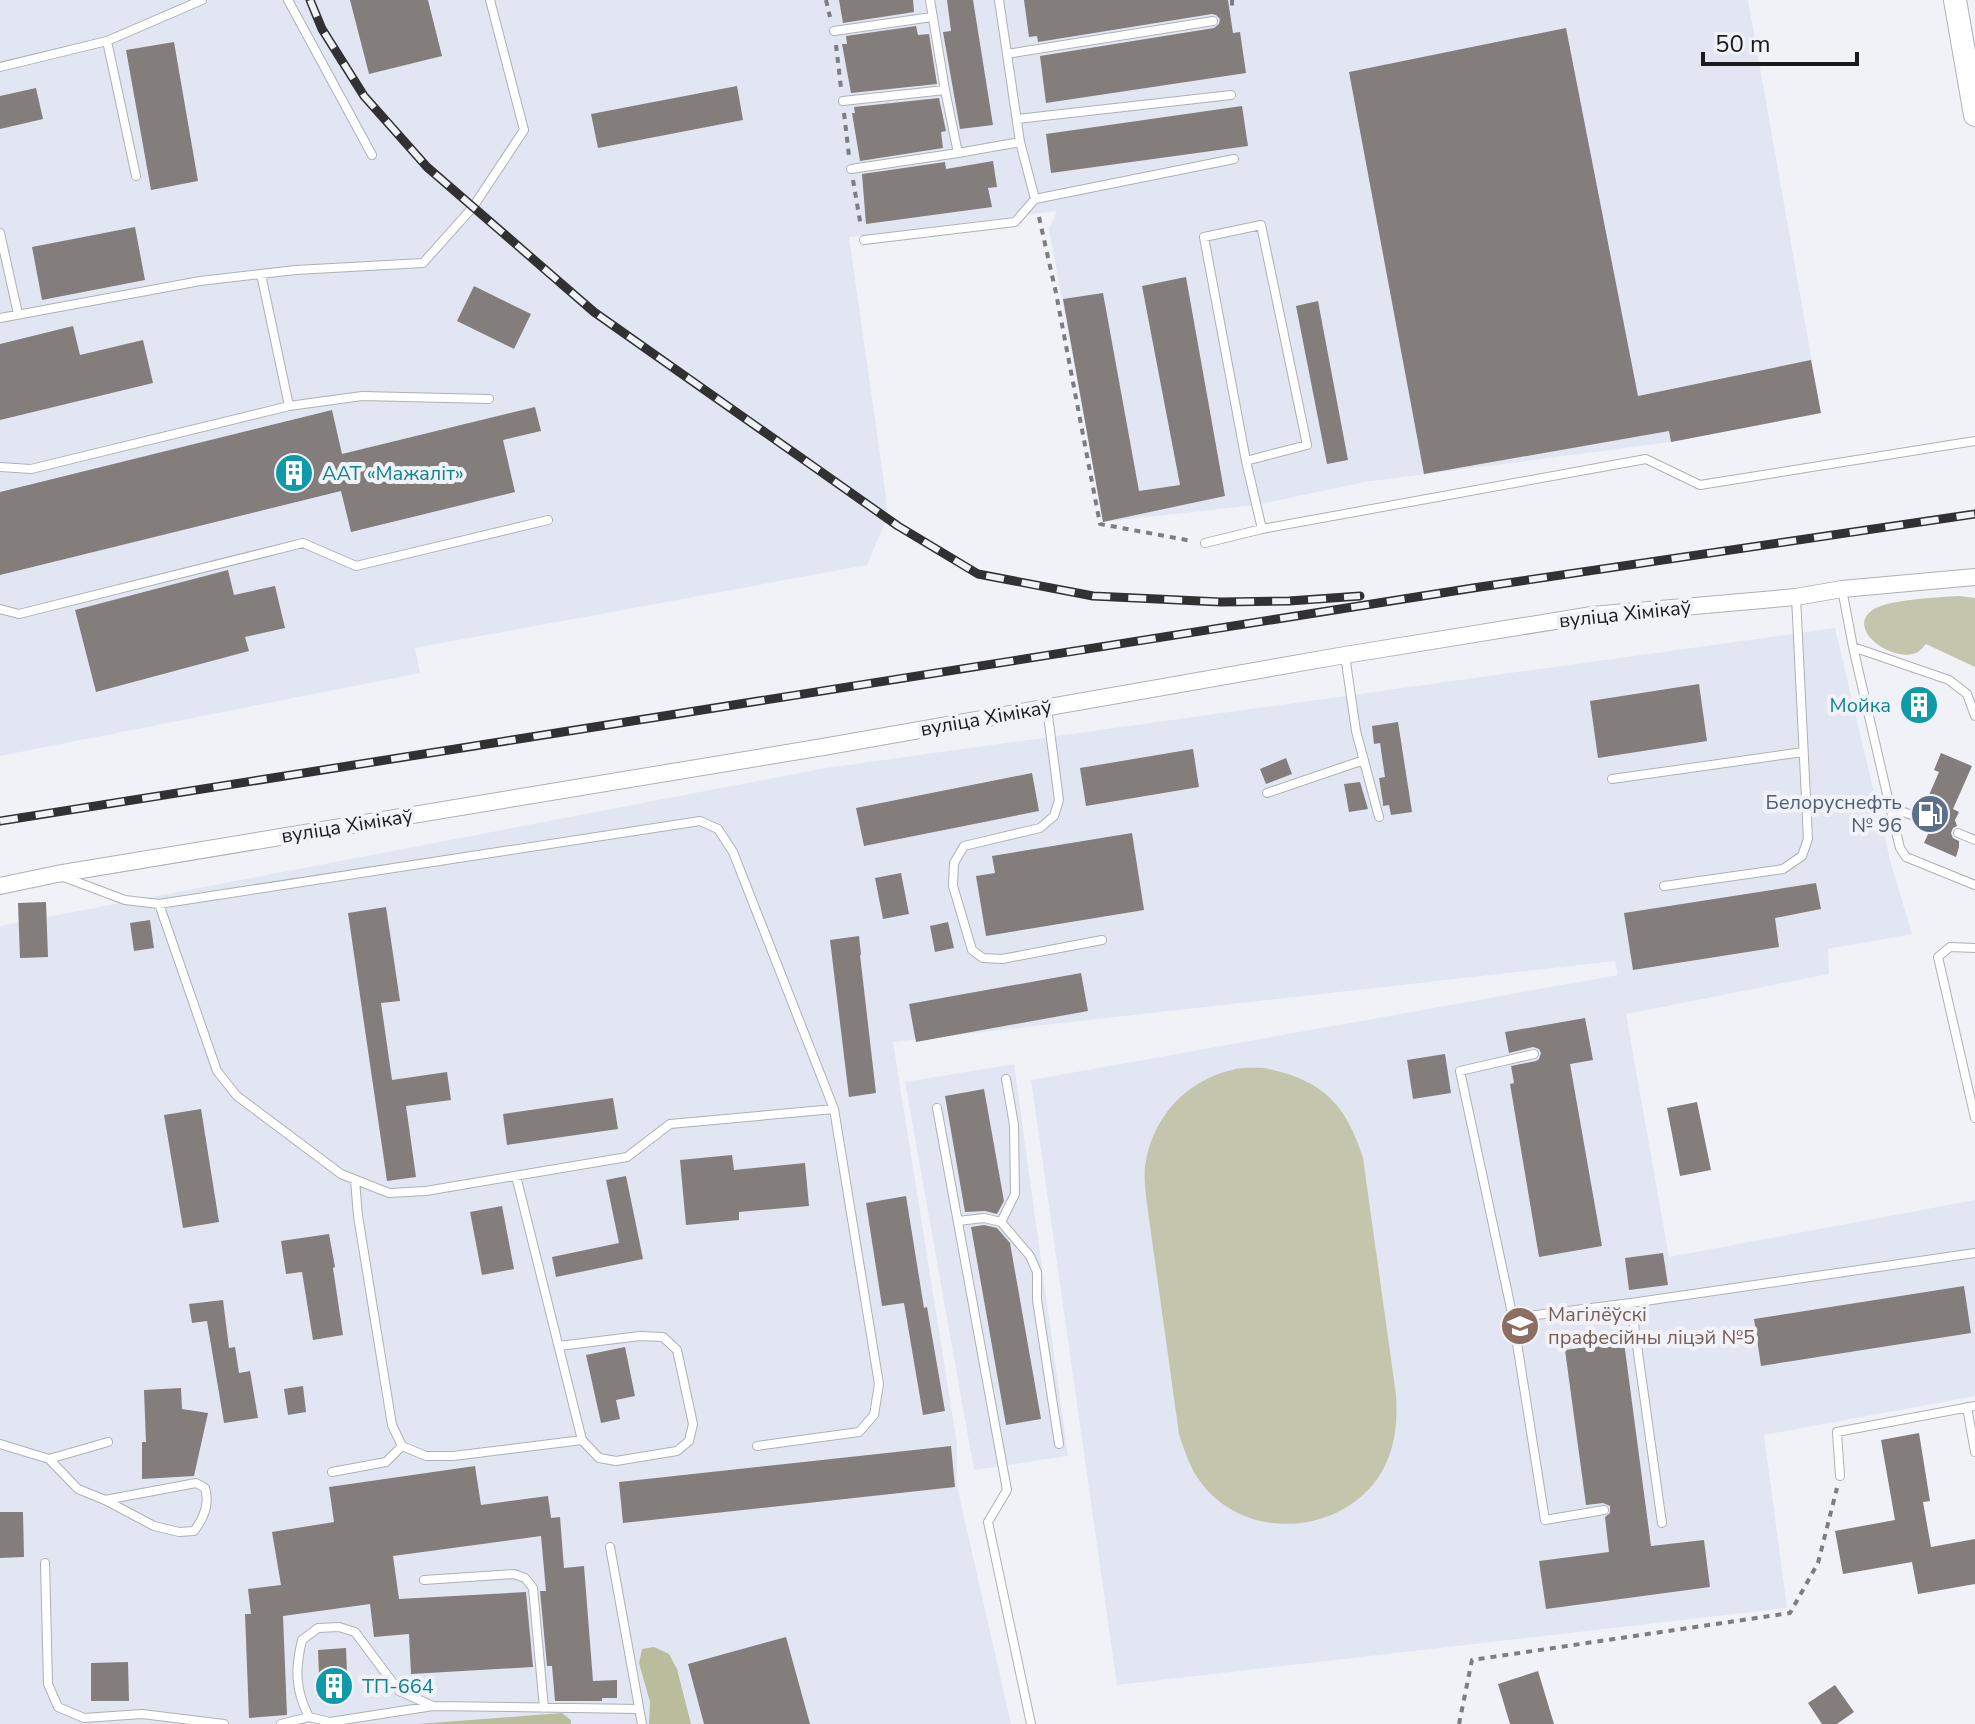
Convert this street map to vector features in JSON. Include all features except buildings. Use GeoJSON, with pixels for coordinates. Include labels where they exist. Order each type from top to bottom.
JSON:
{"type":"FeatureCollection","features":[{"type":"Feature","properties":{"kind":"street"},"geometry":{"type":"LineString","coordinates":[[1955,0],[1975,115]]}},
{"type":"Feature","properties":{"kind":"street","name":"вуліца Хімікаў"},"geometry":{"type":"LineString","coordinates":[[0,886],[1592,615],[1975,577]]}},
{"type":"Feature","properties":{"kind":"lane"},"geometry":{"type":"LineString","coordinates":[[0,67],[107,41],[202,0]]}},
{"type":"Feature","properties":{"kind":"lane"},"geometry":{"type":"LineString","coordinates":[[288,0],[372,155]]}},
{"type":"Feature","properties":{"kind":"lane"},"geometry":{"type":"LineString","coordinates":[[0,318],[200,281],[296,270],[423,263],[473,207],[524,130],[490,0]]}},
{"type":"Feature","properties":{"kind":"lane"},"geometry":{"type":"LineString","coordinates":[[930,0],[958,153]]}},
{"type":"Feature","properties":{"kind":"lane"},"geometry":{"type":"LineString","coordinates":[[999,0],[1020,142],[1035,199]]}},
{"type":"Feature","properties":{"kind":"lane"},"geometry":{"type":"LineString","coordinates":[[834,31],[932,17]]}},
{"type":"Feature","properties":{"kind":"lane"},"geometry":{"type":"LineString","coordinates":[[1007,54],[1213,21]]}},
{"type":"Feature","properties":{"kind":"lane"},"geometry":{"type":"LineString","coordinates":[[107,41],[136,176]]}},
{"type":"Feature","properties":{"kind":"lane"},"geometry":{"type":"LineString","coordinates":[[843,101],[945,90]]}},
{"type":"Feature","properties":{"kind":"lane"},"geometry":{"type":"LineString","coordinates":[[1017,119],[1231,95]]}},
{"type":"Feature","properties":{"kind":"lane"},"geometry":{"type":"LineString","coordinates":[[851,169],[1020,142]]}},
{"type":"Feature","properties":{"kind":"lane"},"geometry":{"type":"LineString","coordinates":[[864,240],[1015,222],[1035,199],[1234,159]]}},
{"type":"Feature","properties":{"kind":"lane"},"geometry":{"type":"LineString","coordinates":[[1246,461],[1307,445],[1261,225],[1204,237],[1246,461],[1262,529]]}},
{"type":"Feature","properties":{"kind":"lane"},"geometry":{"type":"LineString","coordinates":[[0,233],[18,314]]}},
{"type":"Feature","properties":{"kind":"lane"},"geometry":{"type":"LineString","coordinates":[[261,274],[289,406]]}},
{"type":"Feature","properties":{"kind":"lane"},"geometry":{"type":"LineString","coordinates":[[0,467],[31,469],[289,406],[362,396],[489,399]]}},
{"type":"Feature","properties":{"kind":"lane"},"geometry":{"type":"LineString","coordinates":[[1205,543],[1262,529],[1646,459],[1700,485],[1975,441]]}},
{"type":"Feature","properties":{"kind":"lane"},"geometry":{"type":"LineString","coordinates":[[0,609],[19,614],[303,543],[356,566],[548,520]]}},
{"type":"Feature","properties":{"kind":"lane"},"geometry":{"type":"LineString","coordinates":[[1842,589],[1900,848],[1906,857],[1975,885]]}},
{"type":"Feature","properties":{"kind":"lane"},"geometry":{"type":"LineString","coordinates":[[1664,886],[1783,869],[1802,856],[1808,839],[1796,597]]}},
{"type":"Feature","properties":{"kind":"lane"},"geometry":{"type":"LineString","coordinates":[[1853,647],[1949,680],[1967,694],[1975,716]]}},
{"type":"Feature","properties":{"kind":"lane"},"geometry":{"type":"LineString","coordinates":[[1345,655],[1356,731],[1379,817]]}},
{"type":"Feature","properties":{"kind":"lane"},"geometry":{"type":"LineString","coordinates":[[1047,707],[1059,800],[1054,816],[1040,828],[964,846],[954,863],[953,886],[972,950],[983,958],[1002,959],[1102,940]]}},
{"type":"Feature","properties":{"kind":"lane"},"geometry":{"type":"LineString","coordinates":[[1612,779],[1803,752]]}},
{"type":"Feature","properties":{"kind":"lane"},"geometry":{"type":"LineString","coordinates":[[1267,793],[1364,760]]}},
{"type":"Feature","properties":{"kind":"lane"},"geometry":{"type":"LineString","coordinates":[[1890,807],[1925,820]]}},
{"type":"Feature","properties":{"kind":"lane"},"geometry":{"type":"LineString","coordinates":[[57,874],[125,900],[159,904],[700,821],[718,829],[733,852],[834,1109],[879,1384],[874,1415],[859,1432],[757,1446]]}},
{"type":"Feature","properties":{"kind":"lane"},"geometry":{"type":"LineString","coordinates":[[1958,833],[1975,840]]}},
{"type":"Feature","properties":{"kind":"lane"},"geometry":{"type":"LineString","coordinates":[[159,904],[217,1071],[237,1096],[341,1174],[389,1193],[426,1191],[627,1157],[670,1124],[834,1109]]}},
{"type":"Feature","properties":{"kind":"lane"},"geometry":{"type":"LineString","coordinates":[[1975,948],[1950,947],[1938,957],[1975,1118]]}},
{"type":"Feature","properties":{"kind":"lane"},"geometry":{"type":"LineString","coordinates":[[1534,1054],[1460,1071],[1513,1318],[1545,1520],[1604,1510]]}},
{"type":"Feature","properties":{"kind":"lane"},"geometry":{"type":"LineString","coordinates":[[1001,1222],[1015,1194],[1014,1125],[1006,1079]]}},
{"type":"Feature","properties":{"kind":"lane"},"geometry":{"type":"LineString","coordinates":[[937,1108],[1007,1490],[988,1522],[1031,1724]]}},
{"type":"Feature","properties":{"kind":"lane"},"geometry":{"type":"LineString","coordinates":[[516,1176],[582,1440],[599,1458],[616,1461],[677,1451],[689,1441],[693,1424],[677,1350],[663,1337],[640,1336],[559,1346]]}},
{"type":"Feature","properties":{"kind":"lane"},"geometry":{"type":"LineString","coordinates":[[355,1180],[358,1216],[392,1425],[402,1446],[426,1456],[439,1456],[582,1440]]}},
{"type":"Feature","properties":{"kind":"lane"},"geometry":{"type":"LineString","coordinates":[[958,1221],[984,1218],[1001,1222],[1030,1256],[1037,1272],[1037,1300],[1059,1444]]}},
{"type":"Feature","properties":{"kind":"lane"},"geometry":{"type":"LineString","coordinates":[[1513,1318],[1975,1253]]}},
{"type":"Feature","properties":{"kind":"lane"},"geometry":{"type":"LineString","coordinates":[[1631,1303],[1662,1523]]}},
{"type":"Feature","properties":{"kind":"lane"},"geometry":{"type":"LineString","coordinates":[[1840,1476],[1837,1432],[1971,1406],[1975,1452]]}},
{"type":"Feature","properties":{"kind":"lane"},"geometry":{"type":"LineString","coordinates":[[49,1459],[108,1442]]}},
{"type":"Feature","properties":{"kind":"lane"},"geometry":{"type":"LineString","coordinates":[[0,1444],[49,1459],[78,1489],[154,1526],[179,1532],[194,1531],[203,1520],[208,1497],[205,1488],[196,1483],[105,1500]]}},
{"type":"Feature","properties":{"kind":"lane"},"geometry":{"type":"LineString","coordinates":[[332,1472],[386,1462],[402,1446]]}},
{"type":"Feature","properties":{"kind":"lane"},"geometry":{"type":"LineString","coordinates":[[1645,1504],[1659,1502]]}},
{"type":"Feature","properties":{"kind":"lane"},"geometry":{"type":"LineString","coordinates":[[610,1547],[642,1724]]}},
{"type":"Feature","properties":{"kind":"lane"},"geometry":{"type":"LineString","coordinates":[[45,1563],[48,1684],[58,1707],[84,1718],[142,1714],[224,1724]]}},
{"type":"Feature","properties":{"kind":"lane"},"geometry":{"type":"LineString","coordinates":[[424,1580],[514,1574],[525,1578],[533,1588],[544,1708]]}},
{"type":"Feature","properties":{"kind":"lane"},"geometry":{"type":"LineString","coordinates":[[309,1717],[300,1700],[296,1663],[302,1640],[318,1628],[339,1627],[355,1632],[399,1691],[433,1706]]}},
{"type":"Feature","properties":{"kind":"lane"},"geometry":{"type":"LineString","coordinates":[[281,1724],[309,1717],[330,1722],[433,1706],[639,1709]]}},
{"type":"Feature","properties":{"kind":"path"},"geometry":{"type":"LineString","coordinates":[[826,0],[834,31],[851,169],[864,240]]}},
{"type":"Feature","properties":{"kind":"path"},"geometry":{"type":"LineString","coordinates":[[1035,199],[1100,524],[1205,543]]}},
{"type":"Feature","properties":{"kind":"path"},"geometry":{"type":"LineString","coordinates":[[1459,1724],[1472,1660],[1790,1613],[1818,1563],[1840,1476]]}},
{"type":"Feature","properties":{"kind":"shaded area"},"geometry":{"type":"Polygon","coordinates":[[[0,0],[1748,0],[1821,413],[1671,442],[1365,482],[1256,505],[1103,522],[1049,229],[1057,211],[849,237],[886,497],[887,518],[867,565],[415,648],[420,673],[0,756],[0,0]]]}},
{"type":"Feature","properties":{"kind":"shaded area"},"geometry":{"type":"Polygon","coordinates":[[[1835,628],[1891,864],[1912,934],[1828,949],[1829,974],[1626,1014],[1669,1257],[1975,1200],[1975,1396],[1764,1435],[1787,1608],[1117,1685],[1031,1080],[1618,975],[1615,961],[893,1042],[957,1444],[957,1486],[1011,1724],[0,1724],[0,926],[826,768],[1835,628]]]}},
{"type":"Feature","properties":{"kind":"shaded area"},"geometry":{"type":"Polygon","coordinates":[[[1014,1064],[1068,1456],[974,1470],[905,1082],[1014,1064]]]}},
{"type":"Feature","properties":{"kind":"green space"},"geometry":{"type":"Polygon","coordinates":[[[1959,596],[1975,598],[1975,667],[1926,644],[1918,652],[1897,654],[1876,643],[1864,626],[1866,617],[1881,606],[1959,596]]]}},
{"type":"Feature","properties":{"kind":"green space"},"geometry":{"type":"Polygon","coordinates":[[[1240,1068],[1264,1068],[1301,1079],[1328,1096],[1339,1108],[1356,1139],[1363,1158],[1396,1395],[1394,1438],[1378,1478],[1361,1497],[1340,1511],[1316,1520],[1292,1524],[1266,1522],[1242,1515],[1221,1502],[1202,1484],[1188,1460],[1179,1434],[1145,1185],[1145,1166],[1155,1132],[1174,1104],[1215,1075],[1240,1068]]]}},
{"type":"Feature","properties":{"kind":"green space"},"geometry":{"type":"Polygon","coordinates":[[[654,1647],[669,1654],[677,1669],[691,1724],[649,1724],[650,1702],[639,1663],[642,1649],[654,1647]]]}},
{"type":"Feature","properties":{"kind":"green space"},"geometry":{"type":"Polygon","coordinates":[[[562,1713],[571,1720],[571,1724],[418,1724],[562,1713]]]}},
{"type":"Feature","properties":{"kind":"railway"},"geometry":{"type":"LineString","coordinates":[[310,0],[322,29],[364,96],[427,167],[594,312],[898,526],[978,574],[1093,596],[1221,602],[1360,596]]}},
{"type":"Feature","properties":{"kind":"railway"},"geometry":{"type":"LineString","coordinates":[[0,821],[1473,588],[1975,514]]}},
{"type":"Feature","properties":{"kind":"place","name":"ААТ «Мажаліт»"},"geometry":{"type":"Point","coordinates":[294,473]}},
{"type":"Feature","properties":{"kind":"place","name":"Мойка"},"geometry":{"type":"Point","coordinates":[1919,705]}},
{"type":"Feature","properties":{"kind":"place","name":"Белоруснефть № 96"},"geometry":{"type":"Point","coordinates":[1930,814]}},
{"type":"Feature","properties":{"kind":"place","name":"Магілёўскі прафесійны ліцэй №5"},"geometry":{"type":"Point","coordinates":[1520,1326]}},
{"type":"Feature","properties":{"kind":"place","name":"ТП-664"},"geometry":{"type":"Point","coordinates":[334,1686]}}]}
